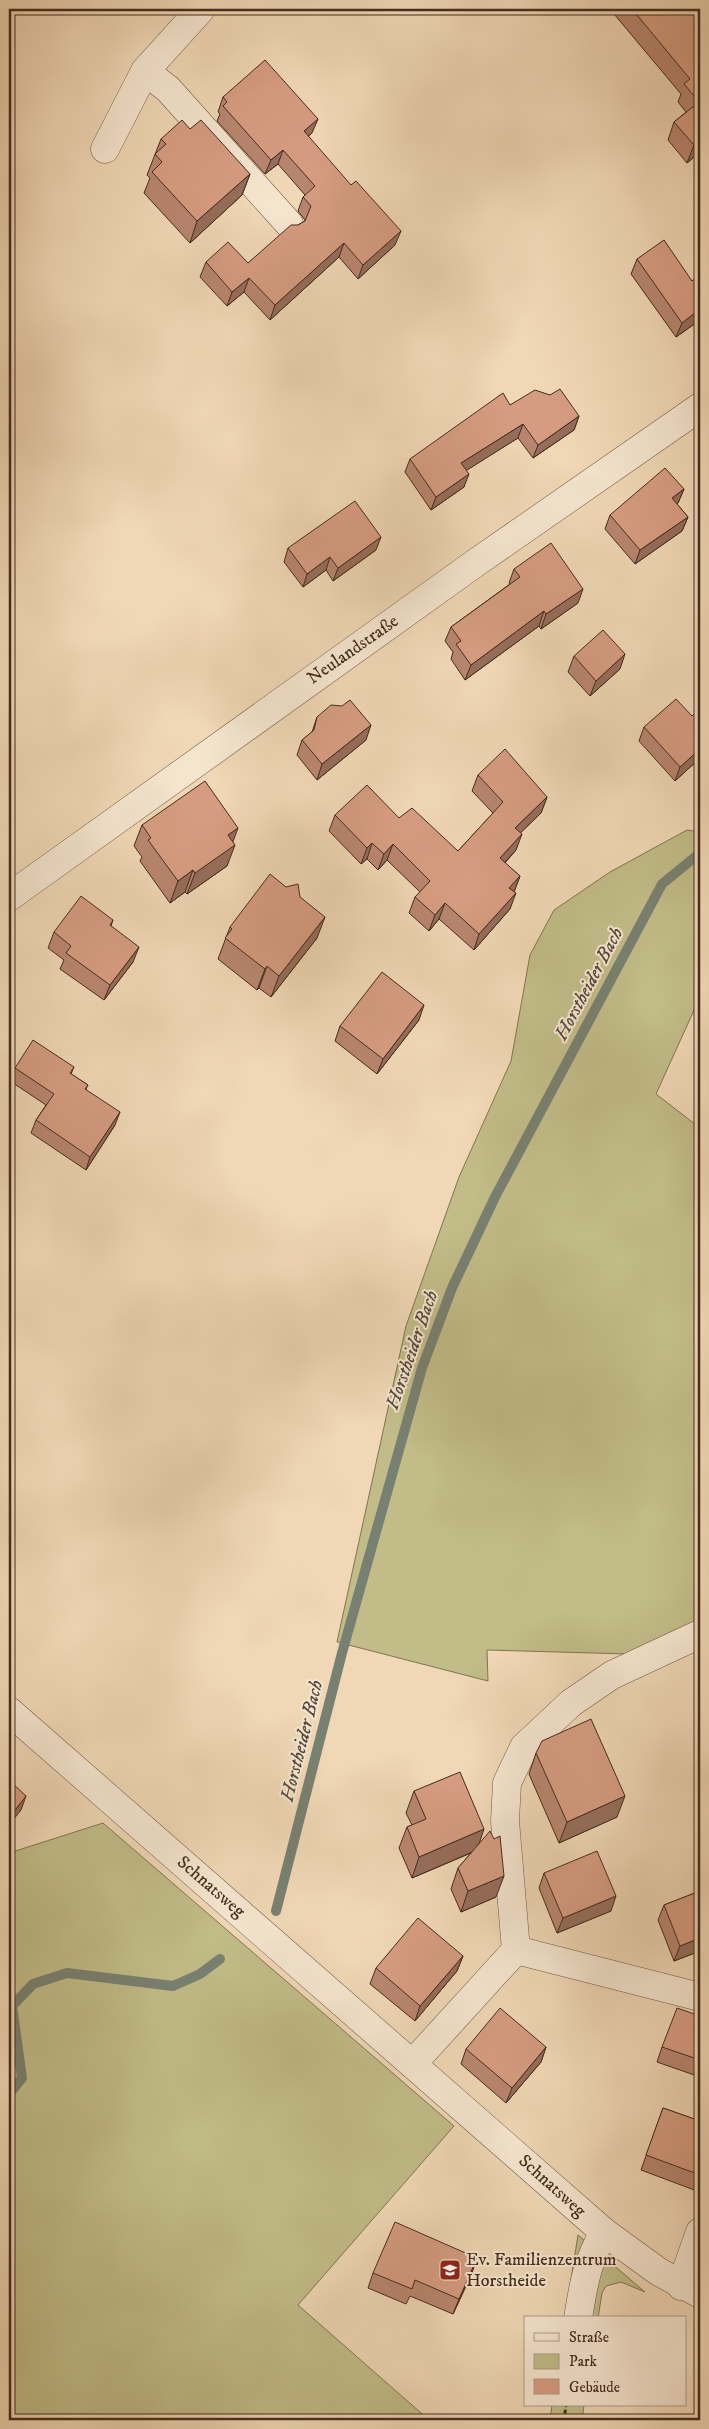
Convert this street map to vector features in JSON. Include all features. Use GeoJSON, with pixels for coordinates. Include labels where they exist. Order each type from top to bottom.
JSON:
{"type":"FeatureCollection","features":[{"type":"Feature","properties":{"kind":"street"},"geometry":{"type":"LineString","coordinates":[[105,149],[146,71],[201,9]]}},
{"type":"Feature","properties":{"kind":"street"},"geometry":{"type":"LineString","coordinates":[[146,71],[168,89],[289,224]]}},
{"type":"Feature","properties":{"kind":"street","name":"Neulandstraße"},"geometry":{"type":"LineString","coordinates":[[9,897],[458,575],[700,407]]}},
{"type":"Feature","properties":{"kind":"street"},"geometry":{"type":"LineString","coordinates":[[413,2064],[516,1950],[505,1821],[507,1783],[524,1747],[572,1703],[612,1675],[700,1634]]}},
{"type":"Feature","properties":{"kind":"street","name":"Schnatsweg"},"geometry":{"type":"LineString","coordinates":[[9,1711],[604,2232],[640,2259],[691,2290]]}},
{"type":"Feature","properties":{"kind":"street"},"geometry":{"type":"LineString","coordinates":[[516,1950],[700,1997]]}},
{"type":"Feature","properties":{"kind":"street"},"geometry":{"type":"LineString","coordinates":[[578,2316],[589,2262],[604,2232]]}},
{"type":"Feature","properties":{"kind":"street"},"geometry":{"type":"LineString","coordinates":[[691,2290],[700,2232]]}},
{"type":"Feature","properties":{"kind":"path"},"geometry":{"type":"LineString","coordinates":[[564,2420],[566,2406]]}},
{"type":"Feature","properties":{"kind":"green space"},"geometry":{"type":"Polygon","coordinates":[[[687,830],[700,832],[700,1012],[695,1008],[656,1094],[700,1128],[700,1624],[628,1654],[487,1650],[488,1681],[337,1642],[406,1326],[459,1177],[511,1061],[530,955],[554,910],[610,872],[687,830]]]}},
{"type":"Feature","properties":{"kind":"green space"},"geometry":{"type":"Polygon","coordinates":[[[103,1823],[454,2126],[298,2305],[429,2420],[9,2420],[9,1853],[103,1823]]]}},
{"type":"Feature","properties":{"kind":"green space"},"geometry":{"type":"Polygon","coordinates":[[[578,2235],[645,2292],[621,2282],[606,2286],[602,2293],[598,2316],[565,2316],[578,2235]]]}},
{"type":"Feature","properties":{"kind":"green space"},"geometry":{"type":"Polygon","coordinates":[[[552,2406],[584,2406],[582,2420],[550,2420],[552,2406]]]}},
{"type":"Feature","properties":{"kind":"building"},"geometry":{"type":"Polygon","coordinates":[[[632,9],[700,9],[700,139],[694,145],[674,122],[699,102],[684,84],[690,79],[632,9]]]}},
{"type":"Feature","properties":{"kind":"building"},"geometry":{"type":"Polygon","coordinates":[[[265,60],[318,119],[304,131],[351,185],[356,181],[401,231],[363,265],[344,243],[275,305],[249,278],[232,292],[206,262],[228,242],[248,263],[291,225],[298,225],[305,221],[311,206],[303,197],[315,186],[283,150],[271,160],[223,106],[227,102],[223,97],[265,60]]]}},
{"type":"Feature","properties":{"kind":"building"},"geometry":{"type":"Polygon","coordinates":[[[182,120],[190,129],[201,120],[250,174],[197,221],[152,172],[162,162],[155,154],[166,144],[161,139],[182,120]]]}},
{"type":"Feature","properties":{"kind":"building"},"geometry":{"type":"Polygon","coordinates":[[[664,240],[692,281],[700,275],[700,309],[682,323],[637,259],[664,240]]]}},
{"type":"Feature","properties":{"kind":"building"},"geometry":{"type":"Polygon","coordinates":[[[560,389],[579,416],[538,445],[523,424],[461,463],[469,474],[436,497],[410,459],[503,393],[510,405],[535,390],[550,395],[560,389]]]}},
{"type":"Feature","properties":{"kind":"building"},"geometry":{"type":"Polygon","coordinates":[[[665,468],[684,489],[672,498],[688,517],[640,550],[610,515],[665,468]]]}},
{"type":"Feature","properties":{"kind":"building"},"geometry":{"type":"Polygon","coordinates":[[[355,501],[381,537],[338,568],[330,557],[307,574],[288,548],[355,501]]]}},
{"type":"Feature","properties":{"kind":"building"},"geometry":{"type":"Polygon","coordinates":[[[551,543],[583,589],[546,614],[544,611],[471,665],[456,644],[461,641],[451,627],[520,577],[514,569],[551,543]]]}},
{"type":"Feature","properties":{"kind":"building"},"geometry":{"type":"Polygon","coordinates":[[[603,630],[625,654],[596,681],[574,656],[603,630]]]}},
{"type":"Feature","properties":{"kind":"building"},"geometry":{"type":"Polygon","coordinates":[[[676,699],[692,716],[700,708],[700,749],[680,767],[644,727],[676,699]]]}},
{"type":"Feature","properties":{"kind":"building"},"geometry":{"type":"Polygon","coordinates":[[[350,700],[371,725],[322,764],[302,740],[314,730],[317,717],[331,705],[342,706],[350,700]]]}},
{"type":"Feature","properties":{"kind":"building"},"geometry":{"type":"Polygon","coordinates":[[[505,749],[547,797],[515,828],[522,834],[500,858],[520,876],[509,888],[516,893],[479,934],[445,903],[435,915],[415,897],[430,881],[393,844],[384,854],[372,843],[367,848],[335,815],[367,785],[399,818],[412,808],[458,851],[503,802],[478,775],[505,749]]]}},
{"type":"Feature","properties":{"kind":"building"},"geometry":{"type":"Polygon","coordinates":[[[205,781],[238,828],[228,835],[235,845],[195,873],[193,870],[178,881],[148,840],[151,838],[142,825],[205,781]]]}},
{"type":"Feature","properties":{"kind":"building"},"geometry":{"type":"Polygon","coordinates":[[[270,874],[286,887],[298,884],[300,897],[325,917],[279,976],[267,966],[265,969],[225,938],[232,929],[230,927],[270,874]]]}},
{"type":"Feature","properties":{"kind":"building"},"geometry":{"type":"Polygon","coordinates":[[[81,896],[113,920],[110,925],[139,947],[110,985],[66,953],[71,946],[54,932],[81,896]]]}},
{"type":"Feature","properties":{"kind":"building"},"geometry":{"type":"Polygon","coordinates":[[[382,972],[424,1005],[383,1059],[340,1026],[382,972]]]}},
{"type":"Feature","properties":{"kind":"building"},"geometry":{"type":"Polygon","coordinates":[[[33,1040],[74,1067],[70,1073],[88,1085],[85,1089],[120,1112],[90,1157],[36,1120],[54,1094],[15,1068],[33,1040]]]}},
{"type":"Feature","properties":{"kind":"building"},"geometry":{"type":"Polygon","coordinates":[[[591,1719],[625,1796],[567,1822],[536,1753],[542,1741],[591,1719]]]}},
{"type":"Feature","properties":{"kind":"building"},"geometry":{"type":"Polygon","coordinates":[[[460,1772],[484,1829],[419,1857],[407,1827],[426,1819],[414,1791],[460,1772]]]}},
{"type":"Feature","properties":{"kind":"building"},"geometry":{"type":"Polygon","coordinates":[[[9,1780],[26,1796],[9,1818],[9,1780]]]}},
{"type":"Feature","properties":{"kind":"building"},"geometry":{"type":"Polygon","coordinates":[[[490,1831],[494,1839],[500,1836],[504,1876],[468,1891],[458,1868],[490,1831]]]}},
{"type":"Feature","properties":{"kind":"building"},"geometry":{"type":"Polygon","coordinates":[[[597,1851],[616,1896],[563,1918],[544,1873],[597,1851]]]}},
{"type":"Feature","properties":{"kind":"building"},"geometry":{"type":"Polygon","coordinates":[[[700,1891],[700,1938],[680,1946],[664,1905],[700,1891]]]}},
{"type":"Feature","properties":{"kind":"building"},"geometry":{"type":"Polygon","coordinates":[[[418,1918],[463,1956],[420,2006],[376,1968],[418,1918]]]}},
{"type":"Feature","properties":{"kind":"building"},"geometry":{"type":"Polygon","coordinates":[[[500,2008],[546,2047],[512,2088],[466,2049],[500,2008]]]}},
{"type":"Feature","properties":{"kind":"building"},"geometry":{"type":"Polygon","coordinates":[[[677,2008],[700,2016],[700,2060],[662,2047],[677,2008]]]}},
{"type":"Feature","properties":{"kind":"building"},"geometry":{"type":"Polygon","coordinates":[[[663,2108],[700,2121],[700,2175],[646,2155],[663,2108]]]}},
{"type":"Feature","properties":{"kind":"building"},"geometry":{"type":"Polygon","coordinates":[[[395,2222],[477,2258],[459,2299],[415,2280],[412,2289],[373,2273],[395,2222]]]}},
{"type":"Feature","properties":{"kind":"waterway","name":"Horstheider Bach"},"geometry":{"type":"LineString","coordinates":[[276,1911],[342,1653],[422,1368],[452,1288],[495,1197],[662,884],[700,853]]}},
{"type":"Feature","properties":{"kind":"waterway","name":"Horstheider Bach"},"geometry":{"type":"LineString","coordinates":[[9,2094],[22,2078],[12,2006],[33,1984],[67,1973],[173,1986],[200,1974],[220,1959]]}},
{"type":"Feature","properties":{"kind":"place","name":"Ev. Familienzentrum Horstheide"},"geometry":{"type":"Point","coordinates":[450,2270]}}]}
